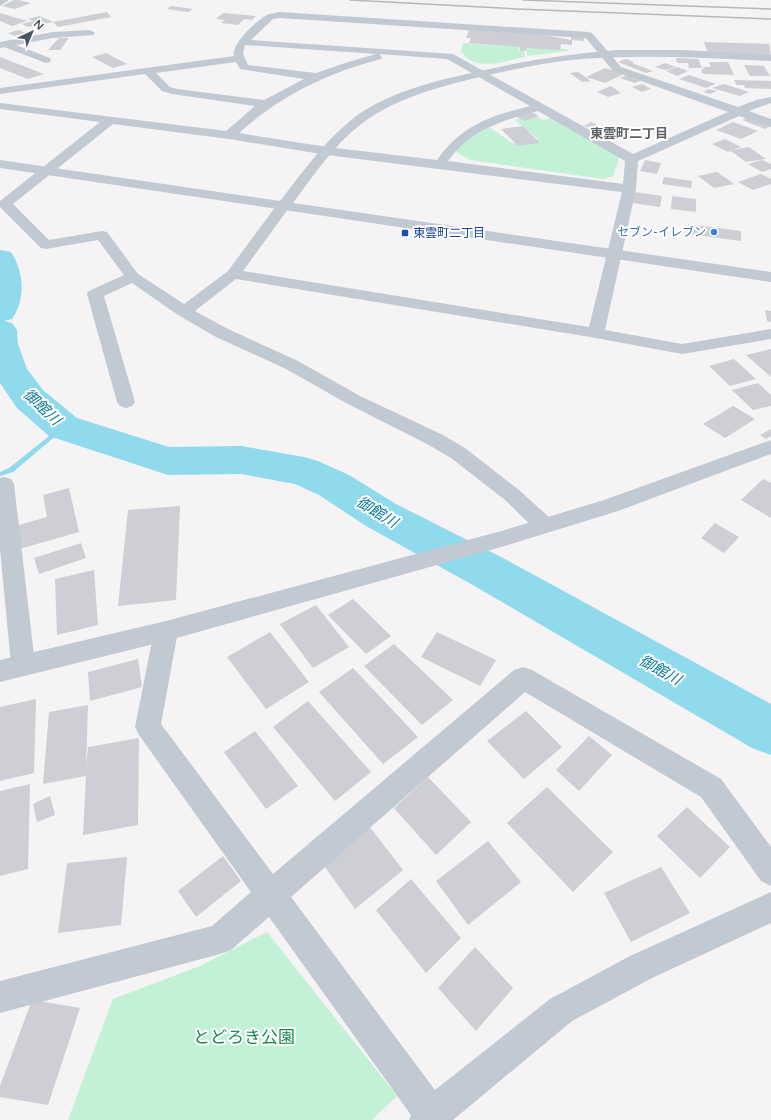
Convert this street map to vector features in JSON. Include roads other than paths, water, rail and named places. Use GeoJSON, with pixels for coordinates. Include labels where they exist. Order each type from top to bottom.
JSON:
{"type":"FeatureCollection","features":[{"type":"Feature","properties":{"kind":"street"},"geometry":{"type":"LineString","coordinates":[[0,3],[4,0]]}},
{"type":"Feature","properties":{"kind":"street"},"geometry":{"type":"LineString","coordinates":[[318,77],[244,67],[239,58],[238,49],[242,42],[270,17],[280,16],[462,31],[589,35],[617,69],[771,123]]}},
{"type":"Feature","properties":{"kind":"street"},"geometry":{"type":"LineString","coordinates":[[2,45],[53,35],[90,33]]}},
{"type":"Feature","properties":{"kind":"street"},"geometry":{"type":"LineString","coordinates":[[242,42],[393,53],[451,53],[480,74],[632,159]]}},
{"type":"Feature","properties":{"kind":"street"},"geometry":{"type":"LineString","coordinates":[[2,45],[46,60]]}},
{"type":"Feature","properties":{"kind":"street"},"geometry":{"type":"LineString","coordinates":[[229,135],[266,104],[318,77],[353,63],[393,53]]}},
{"type":"Feature","properties":{"kind":"street"},"geometry":{"type":"LineString","coordinates":[[184,312],[233,274],[284,205],[327,151],[354,124],[380,107],[419,90],[534,62],[604,54],[672,54],[771,58]]}},
{"type":"Feature","properties":{"kind":"street"},"geometry":{"type":"LineString","coordinates":[[0,91],[239,58]]}},
{"type":"Feature","properties":{"kind":"street"},"geometry":{"type":"LineString","coordinates":[[148,71],[166,89],[176,92],[266,104]]}},
{"type":"Feature","properties":{"kind":"street"},"geometry":{"type":"LineString","coordinates":[[0,79],[21,87]]}},
{"type":"Feature","properties":{"kind":"street"},"geometry":{"type":"LineString","coordinates":[[632,159],[760,102],[771,100]]}},
{"type":"Feature","properties":{"kind":"street"},"geometry":{"type":"LineString","coordinates":[[0,106],[229,135],[327,151],[440,164],[629,189]]}},
{"type":"Feature","properties":{"kind":"street"},"geometry":{"type":"LineString","coordinates":[[440,164],[448,151],[457,141],[485,123],[503,116],[540,107]]}},
{"type":"Feature","properties":{"kind":"street"},"geometry":{"type":"LineString","coordinates":[[109,121],[5,204],[46,245],[102,235],[133,277],[184,312],[222,333],[292,365],[354,400],[434,439],[458,453],[512,495],[544,525]]}},
{"type":"Feature","properties":{"kind":"street"},"geometry":{"type":"LineString","coordinates":[[596,333],[612,254],[629,189],[632,159]]}},
{"type":"Feature","properties":{"kind":"street"},"geometry":{"type":"LineString","coordinates":[[0,164],[771,277]]}},
{"type":"Feature","properties":{"kind":"street"},"geometry":{"type":"LineString","coordinates":[[233,274],[596,333],[682,349],[771,334]]}},
{"type":"Feature","properties":{"kind":"street"},"geometry":{"type":"LineString","coordinates":[[126,402],[95,294],[133,277]]}},
{"type":"Feature","properties":{"kind":"street"},"geometry":{"type":"LineString","coordinates":[[0,671],[23,664],[166,631],[380,574],[505,538],[611,506],[771,447]]}},
{"type":"Feature","properties":{"kind":"street"},"geometry":{"type":"LineString","coordinates":[[0,485],[4,484],[23,664]]}},
{"type":"Feature","properties":{"kind":"street"},"geometry":{"type":"LineString","coordinates":[[166,631],[148,727],[271,896],[429,1118],[561,1010],[641,967],[771,907]]}},
{"type":"Feature","properties":{"kind":"street"},"geometry":{"type":"LineString","coordinates":[[0,997],[220,939],[523,678],[711,788],[771,871]]}},
{"type":"Feature","properties":{"kind":"waterway","name":"御館川"},"geometry":{"type":"LineString","coordinates":[[0,259],[7,281],[0,312]]}},
{"type":"Feature","properties":{"kind":"waterway","name":"御館川"},"geometry":{"type":"LineString","coordinates":[[0,330],[1,344],[10,371],[30,399],[63,427],[168,461],[241,460],[304,471],[334,485],[381,515],[487,571],[771,731]]}},
{"type":"Feature","properties":{"kind":"waterway"},"geometry":{"type":"LineString","coordinates":[[0,474],[11,470],[63,427]]}},
{"type":"Feature","properties":{"kind":"railway"},"geometry":{"type":"LineString","coordinates":[[350,0],[517,9],[771,19]]}},
{"type":"Feature","properties":{"kind":"railway"},"geometry":{"type":"LineString","coordinates":[[523,0],[771,9]]}},
{"type":"Feature","properties":{"kind":"place","name":"セブン-イレブン"},"geometry":{"type":"Point","coordinates":[714,232]}},
{"type":"Feature","properties":{"kind":"place","name":"東雲町二丁目"},"geometry":{"type":"Point","coordinates":[405,233]}},
{"type":"Feature","properties":{"kind":"district","name":"東雲町二丁目"},"geometry":{"type":"Point","coordinates":[629,134]}},
{"type":"Feature","properties":{"kind":"park label","name":"とどろき公園"},"geometry":{"type":"Point","coordinates":[244,1037]}}]}
